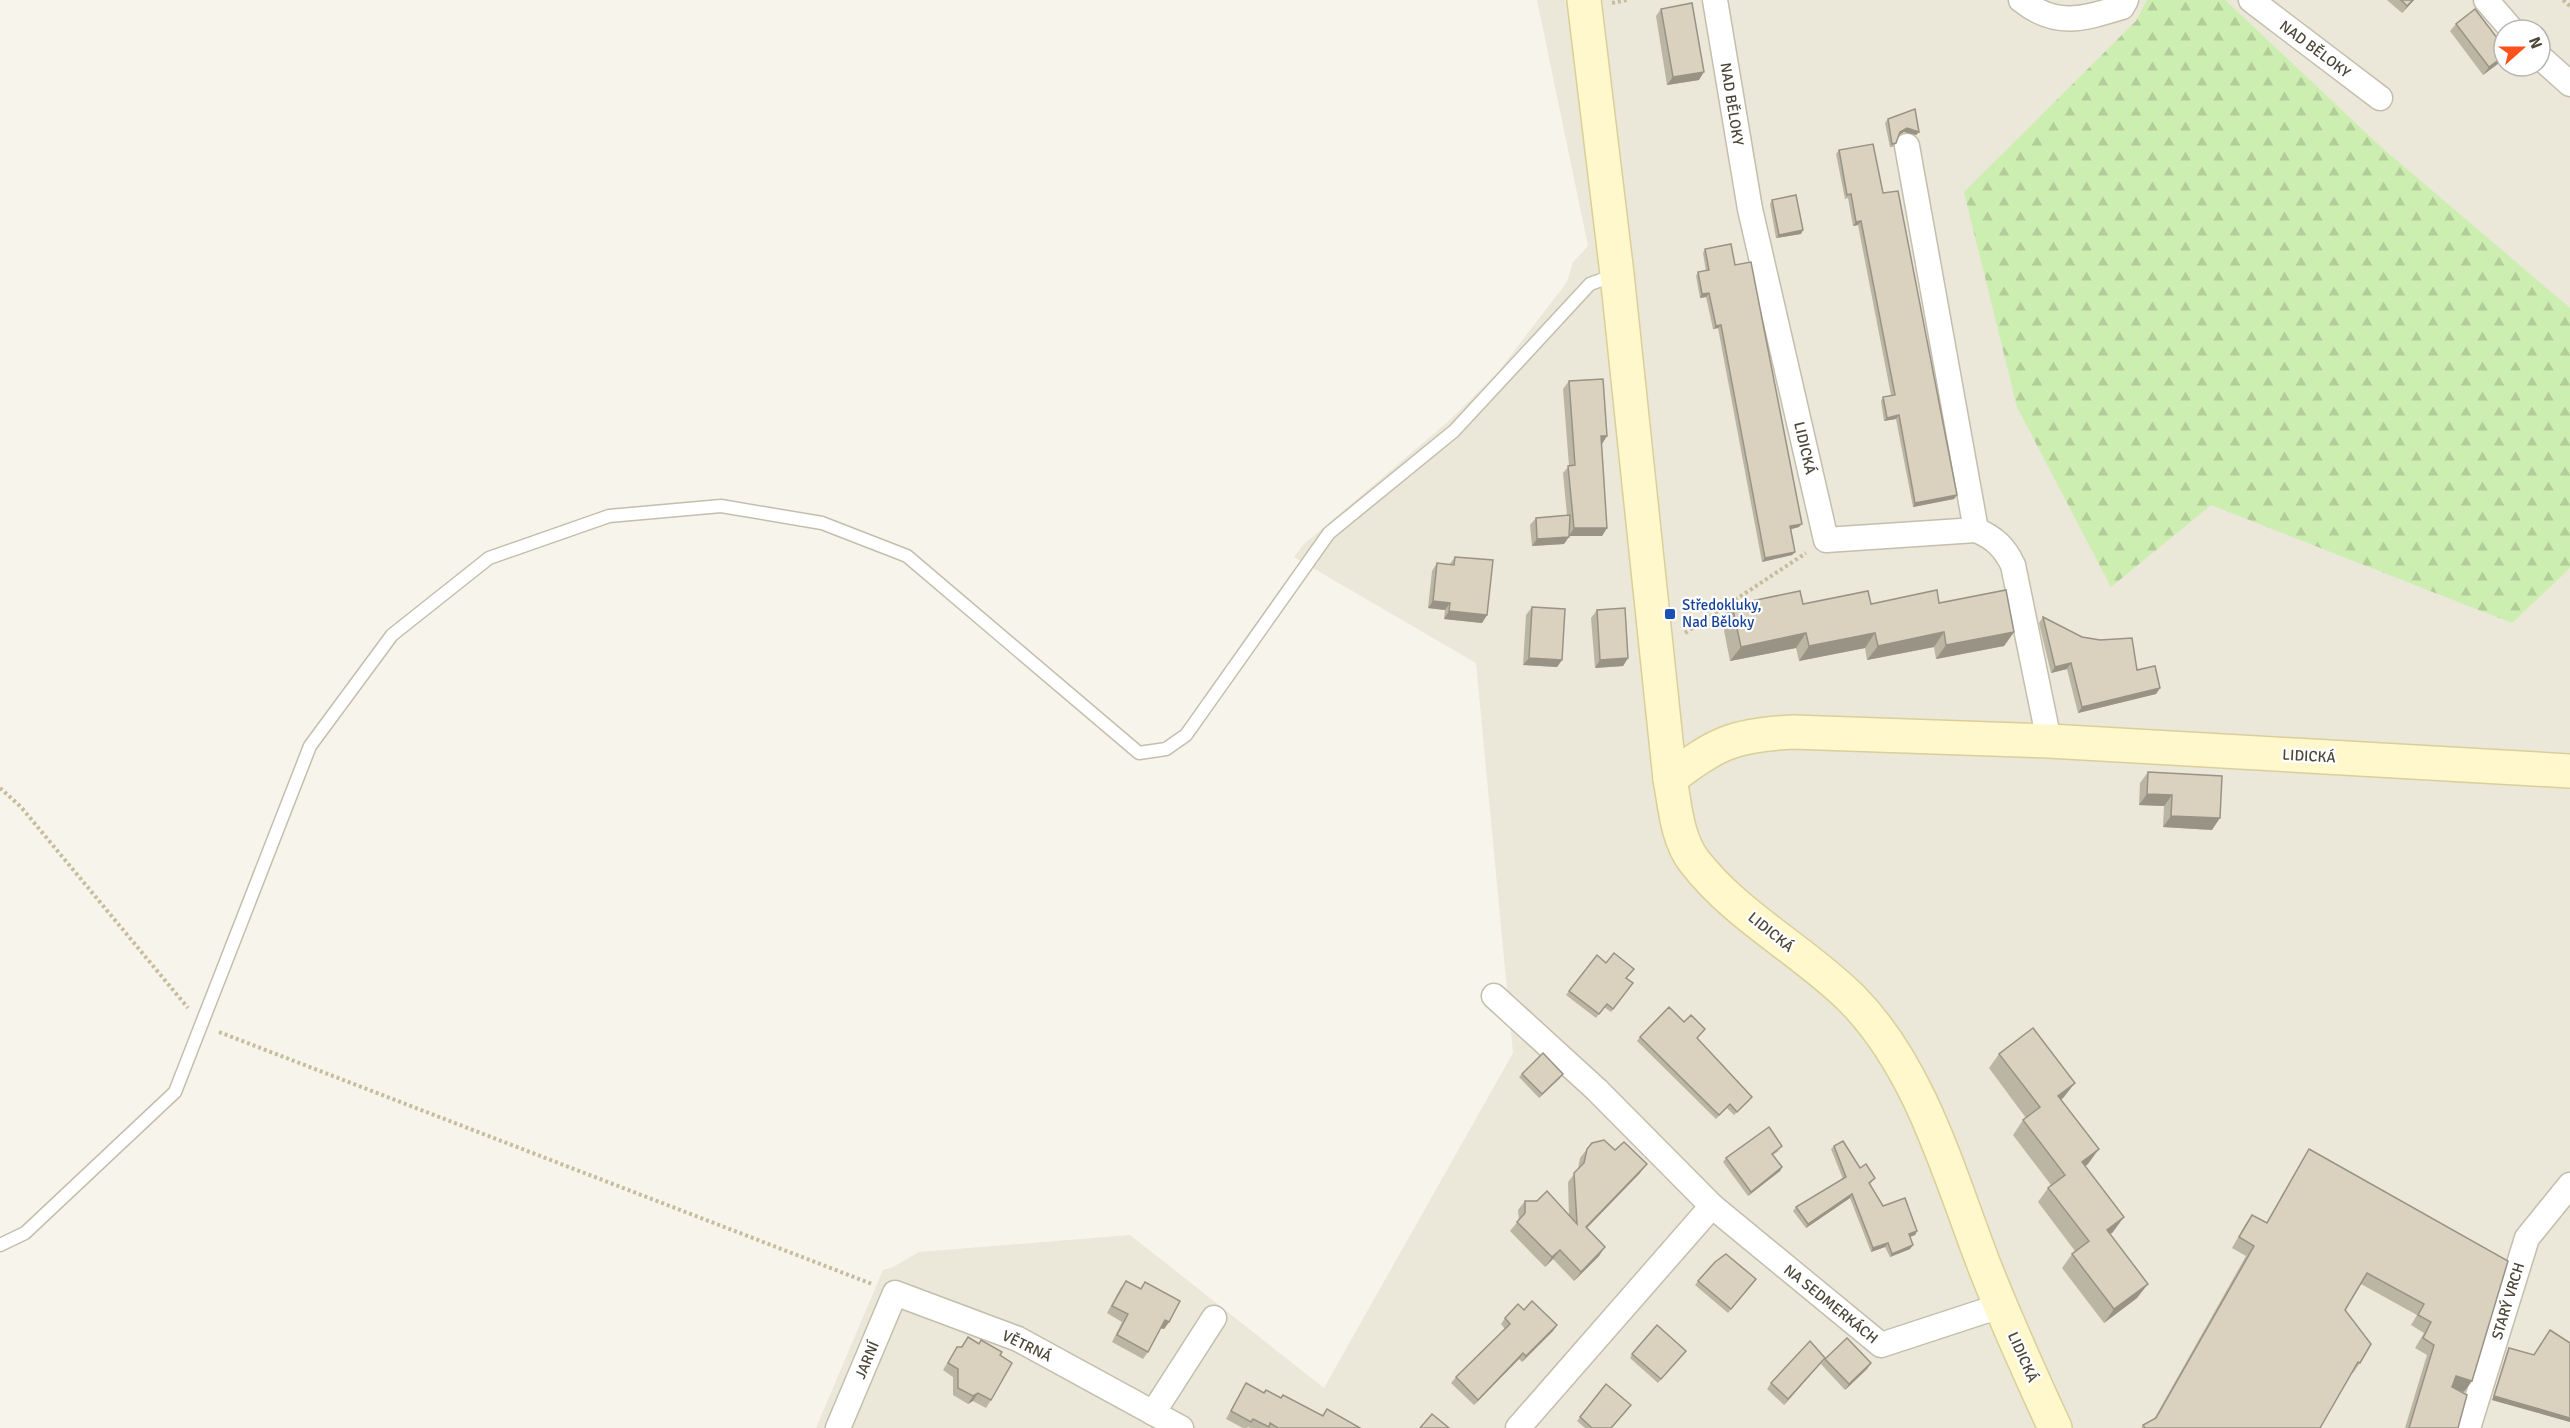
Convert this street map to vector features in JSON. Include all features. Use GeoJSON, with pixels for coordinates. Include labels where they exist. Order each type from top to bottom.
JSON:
{"type":"FeatureCollection","features":[{"type":"Feature","properties":{"kind":"street"},"geometry":{"type":"LineString","coordinates":[[1584,0],[1617,274],[1670,779]]}},
{"type":"Feature","properties":{"kind":"street","name":"NAD BĚLOKY"},"geometry":{"type":"LineString","coordinates":[[1715,0],[1750,209]]}},
{"type":"Feature","properties":{"kind":"street"},"geometry":{"type":"LineString","coordinates":[[2021,0],[2037,13],[2079,20],[2122,7],[2126,0]]}},
{"type":"Feature","properties":{"kind":"street","name":"NAD BĚLOKY"},"geometry":{"type":"LineString","coordinates":[[2251,0],[2380,98]]}},
{"type":"Feature","properties":{"kind":"street"},"geometry":{"type":"LineString","coordinates":[[2486,0],[2502,18]]}},
{"type":"Feature","properties":{"kind":"street"},"geometry":{"type":"LineString","coordinates":[[2552,68],[2570,84]]}},
{"type":"Feature","properties":{"kind":"street"},"geometry":{"type":"LineString","coordinates":[[1907,146],[1976,530]]}},
{"type":"Feature","properties":{"kind":"street","name":"LIDICKÁ"},"geometry":{"type":"LineString","coordinates":[[1750,209],[1826,540]]}},
{"type":"Feature","properties":{"kind":"street"},"geometry":{"type":"LineString","coordinates":[[1826,540],[1976,530],[2004,547],[2013,565],[2049,741]]}},
{"type":"Feature","properties":{"kind":"street","name":"LIDICKÁ"},"geometry":{"type":"LineString","coordinates":[[2055,1428],[2000,1306],[1927,1118],[1890,1044],[1851,999],[1736,904],[1694,861],[1679,828],[1670,779],[1703,753],[1729,740],[1754,734],[1793,732],[2049,741],[2570,771]]}},
{"type":"Feature","properties":{"kind":"street","name":"NA SEDMERKÁCH"},"geometry":{"type":"LineString","coordinates":[[1494,996],[1597,1090],[1712,1206],[1881,1345],[2000,1306]]}},
{"type":"Feature","properties":{"kind":"street","name":"STARÝ VRCH"},"geometry":{"type":"LineString","coordinates":[[2468,1428],[2527,1238],[2570,1185]]}},
{"type":"Feature","properties":{"kind":"street"},"geometry":{"type":"LineString","coordinates":[[1518,1428],[1712,1206]]}},
{"type":"Feature","properties":{"kind":"street","name":"VĚTRNÁ"},"geometry":{"type":"LineString","coordinates":[[896,1293],[1018,1339],[1181,1428]]}},
{"type":"Feature","properties":{"kind":"street","name":"JARNÍ"},"geometry":{"type":"LineString","coordinates":[[838,1428],[896,1293]]}},
{"type":"Feature","properties":{"kind":"street"},"geometry":{"type":"LineString","coordinates":[[1153,1413],[1214,1318]]}},
{"type":"Feature","properties":{"kind":"lane"},"geometry":{"type":"LineString","coordinates":[[0,1245],[25,1233],[175,1092],[310,746],[392,635],[489,558],[609,516],[720,506],[822,523],[907,556],[1139,753],[1166,750],[1186,735],[1329,533],[1454,431],[1590,284],[1617,274]]}},
{"type":"Feature","properties":{"kind":"path"},"geometry":{"type":"LineString","coordinates":[[2563,0],[2570,6]]}},
{"type":"Feature","properties":{"kind":"path"},"geometry":{"type":"LineString","coordinates":[[1656,652],[1826,540]]}},
{"type":"Feature","properties":{"kind":"path"},"geometry":{"type":"LineString","coordinates":[[0,788],[21,807],[202,1026],[896,1293]]}},
{"type":"Feature","properties":{"kind":"shaded area"},"geometry":{"type":"Polygon","coordinates":[[[1537,0],[2570,0],[2570,1428],[816,1428],[883,1270],[919,1252],[1130,1235],[1324,1388],[1513,1053],[1476,663],[1294,557],[1303,545],[1450,420],[1498,372],[1567,282],[1573,262],[1588,246],[1537,0]]]}},
{"type":"Feature","properties":{"kind":"green space"},"geometry":{"type":"Polygon","coordinates":[[[2147,0],[2225,0],[2381,147],[2570,308],[2570,568],[2512,623],[2211,505],[2111,587],[2017,407],[1964,192],[2136,21],[2147,0]]]}},
{"type":"Feature","properties":{"kind":"building"},"geometry":{"type":"Polygon","coordinates":[[[2401,0],[2413,0],[2407,6],[2401,0]]]}},
{"type":"Feature","properties":{"kind":"building"},"geometry":{"type":"Polygon","coordinates":[[[1692,3],[1704,72],[1673,77],[1661,9],[1692,3]]]}},
{"type":"Feature","properties":{"kind":"building"},"geometry":{"type":"Polygon","coordinates":[[[2475,9],[2492,31],[2492,65],[2489,67],[2456,24],[2475,9]]]}},
{"type":"Feature","properties":{"kind":"building"},"geometry":{"type":"Polygon","coordinates":[[[1915,109],[1919,132],[1907,128],[1900,132],[1896,143],[1892,144],[1888,119],[1915,109]]]}},
{"type":"Feature","properties":{"kind":"building"},"geometry":{"type":"Polygon","coordinates":[[[1873,144],[1883,193],[1898,191],[1957,495],[1915,503],[1899,415],[1887,418],[1883,397],[1895,395],[1861,221],[1856,222],[1851,194],[1847,195],[1839,150],[1873,144]]]}},
{"type":"Feature","properties":{"kind":"building"},"geometry":{"type":"Polygon","coordinates":[[[1796,195],[1803,230],[1779,235],[1772,200],[1796,195]]]}},
{"type":"Feature","properties":{"kind":"building"},"geometry":{"type":"Polygon","coordinates":[[[1731,244],[1735,265],[1751,262],[1802,524],[1790,526],[1795,552],[1765,558],[1721,325],[1716,326],[1709,293],[1702,294],[1698,272],[1709,270],[1705,249],[1731,244]]]}},
{"type":"Feature","properties":{"kind":"building"},"geometry":{"type":"Polygon","coordinates":[[[1603,379],[1607,436],[1601,436],[1607,528],[1574,528],[1568,466],[1575,465],[1569,381],[1603,379]]]}},
{"type":"Feature","properties":{"kind":"building"},"geometry":{"type":"Polygon","coordinates":[[[1570,515],[1569,537],[1537,539],[1536,518],[1570,515]]]}},
{"type":"Feature","properties":{"kind":"building"},"geometry":{"type":"Polygon","coordinates":[[[1455,557],[1493,560],[1487,615],[1449,611],[1450,603],[1433,601],[1437,563],[1454,565],[1455,557]]]}},
{"type":"Feature","properties":{"kind":"building"},"geometry":{"type":"Polygon","coordinates":[[[1937,590],[1939,603],[2006,590],[2014,632],[1946,645],[1944,632],[1878,646],[1875,633],[1809,646],[1806,633],[1741,647],[1732,605],[1800,591],[1803,604],[1868,591],[1871,604],[1937,590]]]}},
{"type":"Feature","properties":{"kind":"building"},"geometry":{"type":"Polygon","coordinates":[[[1532,607],[1565,609],[1562,660],[1529,658],[1532,607]]]}},
{"type":"Feature","properties":{"kind":"building"},"geometry":{"type":"Polygon","coordinates":[[[1625,608],[1628,658],[1600,660],[1597,610],[1625,608]]]}},
{"type":"Feature","properties":{"kind":"building"},"geometry":{"type":"Polygon","coordinates":[[[2043,617],[2082,637],[2100,640],[2132,638],[2137,670],[2155,666],[2160,688],[2082,707],[2071,663],[2055,667],[2043,617]]]}},
{"type":"Feature","properties":{"kind":"building"},"geometry":{"type":"Polygon","coordinates":[[[2148,772],[2222,776],[2220,818],[2171,816],[2172,795],[2147,794],[2148,772]]]}},
{"type":"Feature","properties":{"kind":"building"},"geometry":{"type":"Polygon","coordinates":[[[1614,953],[1634,969],[1626,978],[1633,983],[1613,1009],[1607,1004],[1599,1014],[1569,991],[1597,955],[1606,963],[1614,953]]]}},
{"type":"Feature","properties":{"kind":"building"},"geometry":{"type":"Polygon","coordinates":[[[1669,1007],[1684,1022],[1691,1015],[1705,1029],[1697,1038],[1752,1097],[1737,1112],[1730,1104],[1719,1115],[1640,1037],[1669,1007]]]}},
{"type":"Feature","properties":{"kind":"building"},"geometry":{"type":"Polygon","coordinates":[[[2033,1028],[2075,1083],[2058,1096],[2099,1149],[2082,1162],[2124,1217],[2107,1230],[2148,1284],[2114,1309],[2072,1254],[2089,1241],[2048,1188],[2065,1175],[2023,1120],[2040,1107],[1999,1054],[2033,1028]]]}},
{"type":"Feature","properties":{"kind":"building"},"geometry":{"type":"Polygon","coordinates":[[[1543,1053],[1563,1074],[1542,1094],[1522,1074],[1543,1053]]]}},
{"type":"Feature","properties":{"kind":"building"},"geometry":{"type":"Polygon","coordinates":[[[1769,1127],[1782,1146],[1772,1154],[1782,1167],[1751,1192],[1726,1158],[1769,1127]]]}},
{"type":"Feature","properties":{"kind":"building"},"geometry":{"type":"Polygon","coordinates":[[[1604,1140],[1615,1150],[1624,1142],[1647,1164],[1586,1227],[1605,1247],[1581,1272],[1560,1250],[1552,1257],[1517,1222],[1525,1213],[1525,1201],[1537,1201],[1547,1191],[1577,1224],[1574,1173],[1584,1163],[1587,1149],[1592,1143],[1604,1140]]]}},
{"type":"Feature","properties":{"kind":"building"},"geometry":{"type":"Polygon","coordinates":[[[1843,1141],[1860,1168],[1866,1164],[1875,1178],[1869,1183],[1883,1206],[1905,1198],[1917,1231],[1909,1234],[1913,1245],[1892,1254],[1888,1243],[1873,1248],[1852,1194],[1808,1224],[1796,1207],[1846,1177],[1834,1146],[1843,1141]]]}},
{"type":"Feature","properties":{"kind":"building"},"geometry":{"type":"Polygon","coordinates":[[[2309,1149],[2508,1261],[2472,1381],[2456,1376],[2452,1387],[2467,1395],[2458,1428],[2409,1428],[2434,1345],[2423,1338],[2431,1322],[2418,1315],[2424,1304],[2367,1273],[2345,1310],[2371,1344],[2320,1428],[2145,1428],[2143,1425],[2156,1418],[2254,1246],[2239,1237],[2252,1215],[2267,1223],[2309,1149]]]}},
{"type":"Feature","properties":{"kind":"building"},"geometry":{"type":"Polygon","coordinates":[[[1726,1254],[1756,1279],[1731,1309],[1698,1281],[1715,1262],[1726,1254]]]}},
{"type":"Feature","properties":{"kind":"building"},"geometry":{"type":"Polygon","coordinates":[[[1126,1281],[1141,1289],[1145,1282],[1180,1301],[1169,1322],[1165,1320],[1148,1352],[1117,1335],[1128,1314],[1112,1306],[1126,1281]]]}},
{"type":"Feature","properties":{"kind":"building"},"geometry":{"type":"Polygon","coordinates":[[[1532,1301],[1557,1325],[1526,1356],[1523,1353],[1478,1400],[1456,1377],[1510,1324],[1505,1318],[1518,1304],[1524,1310],[1532,1301]]]}},
{"type":"Feature","properties":{"kind":"building"},"geometry":{"type":"Polygon","coordinates":[[[1657,1325],[1686,1351],[1661,1379],[1632,1354],[1657,1325]]]}},
{"type":"Feature","properties":{"kind":"building"},"geometry":{"type":"Polygon","coordinates":[[[2550,1330],[2570,1343],[2570,1418],[2494,1396],[2509,1348],[2534,1355],[2550,1330]]]}},
{"type":"Feature","properties":{"kind":"building"},"geometry":{"type":"Polygon","coordinates":[[[968,1337],[979,1344],[981,1340],[1002,1352],[1000,1355],[1012,1363],[991,1400],[978,1393],[973,1396],[958,1388],[958,1369],[948,1363],[957,1347],[962,1347],[968,1337]]]}},
{"type":"Feature","properties":{"kind":"building"},"geometry":{"type":"Polygon","coordinates":[[[1847,1338],[1871,1363],[1849,1384],[1825,1359],[1847,1338]]]}},
{"type":"Feature","properties":{"kind":"building"},"geometry":{"type":"Polygon","coordinates":[[[1810,1341],[1825,1358],[1788,1399],[1771,1383],[1810,1341]]]}},
{"type":"Feature","properties":{"kind":"building"},"geometry":{"type":"Polygon","coordinates":[[[1246,1383],[1264,1393],[1266,1390],[1281,1398],[1283,1395],[1323,1416],[1327,1409],[1360,1428],[1278,1428],[1270,1423],[1269,1427],[1253,1419],[1251,1422],[1231,1411],[1246,1383]]]}},
{"type":"Feature","properties":{"kind":"building"},"geometry":{"type":"Polygon","coordinates":[[[1606,1384],[1631,1405],[1611,1428],[1592,1428],[1580,1417],[1606,1384]]]}},
{"type":"Feature","properties":{"kind":"building"},"geometry":{"type":"Polygon","coordinates":[[[1432,1414],[1449,1428],[1420,1428],[1432,1414]]]}},
{"type":"Feature","properties":{"kind":"place","name":"Středokluky, Nad Běloky"},"geometry":{"type":"Point","coordinates":[1670,614]}}]}
